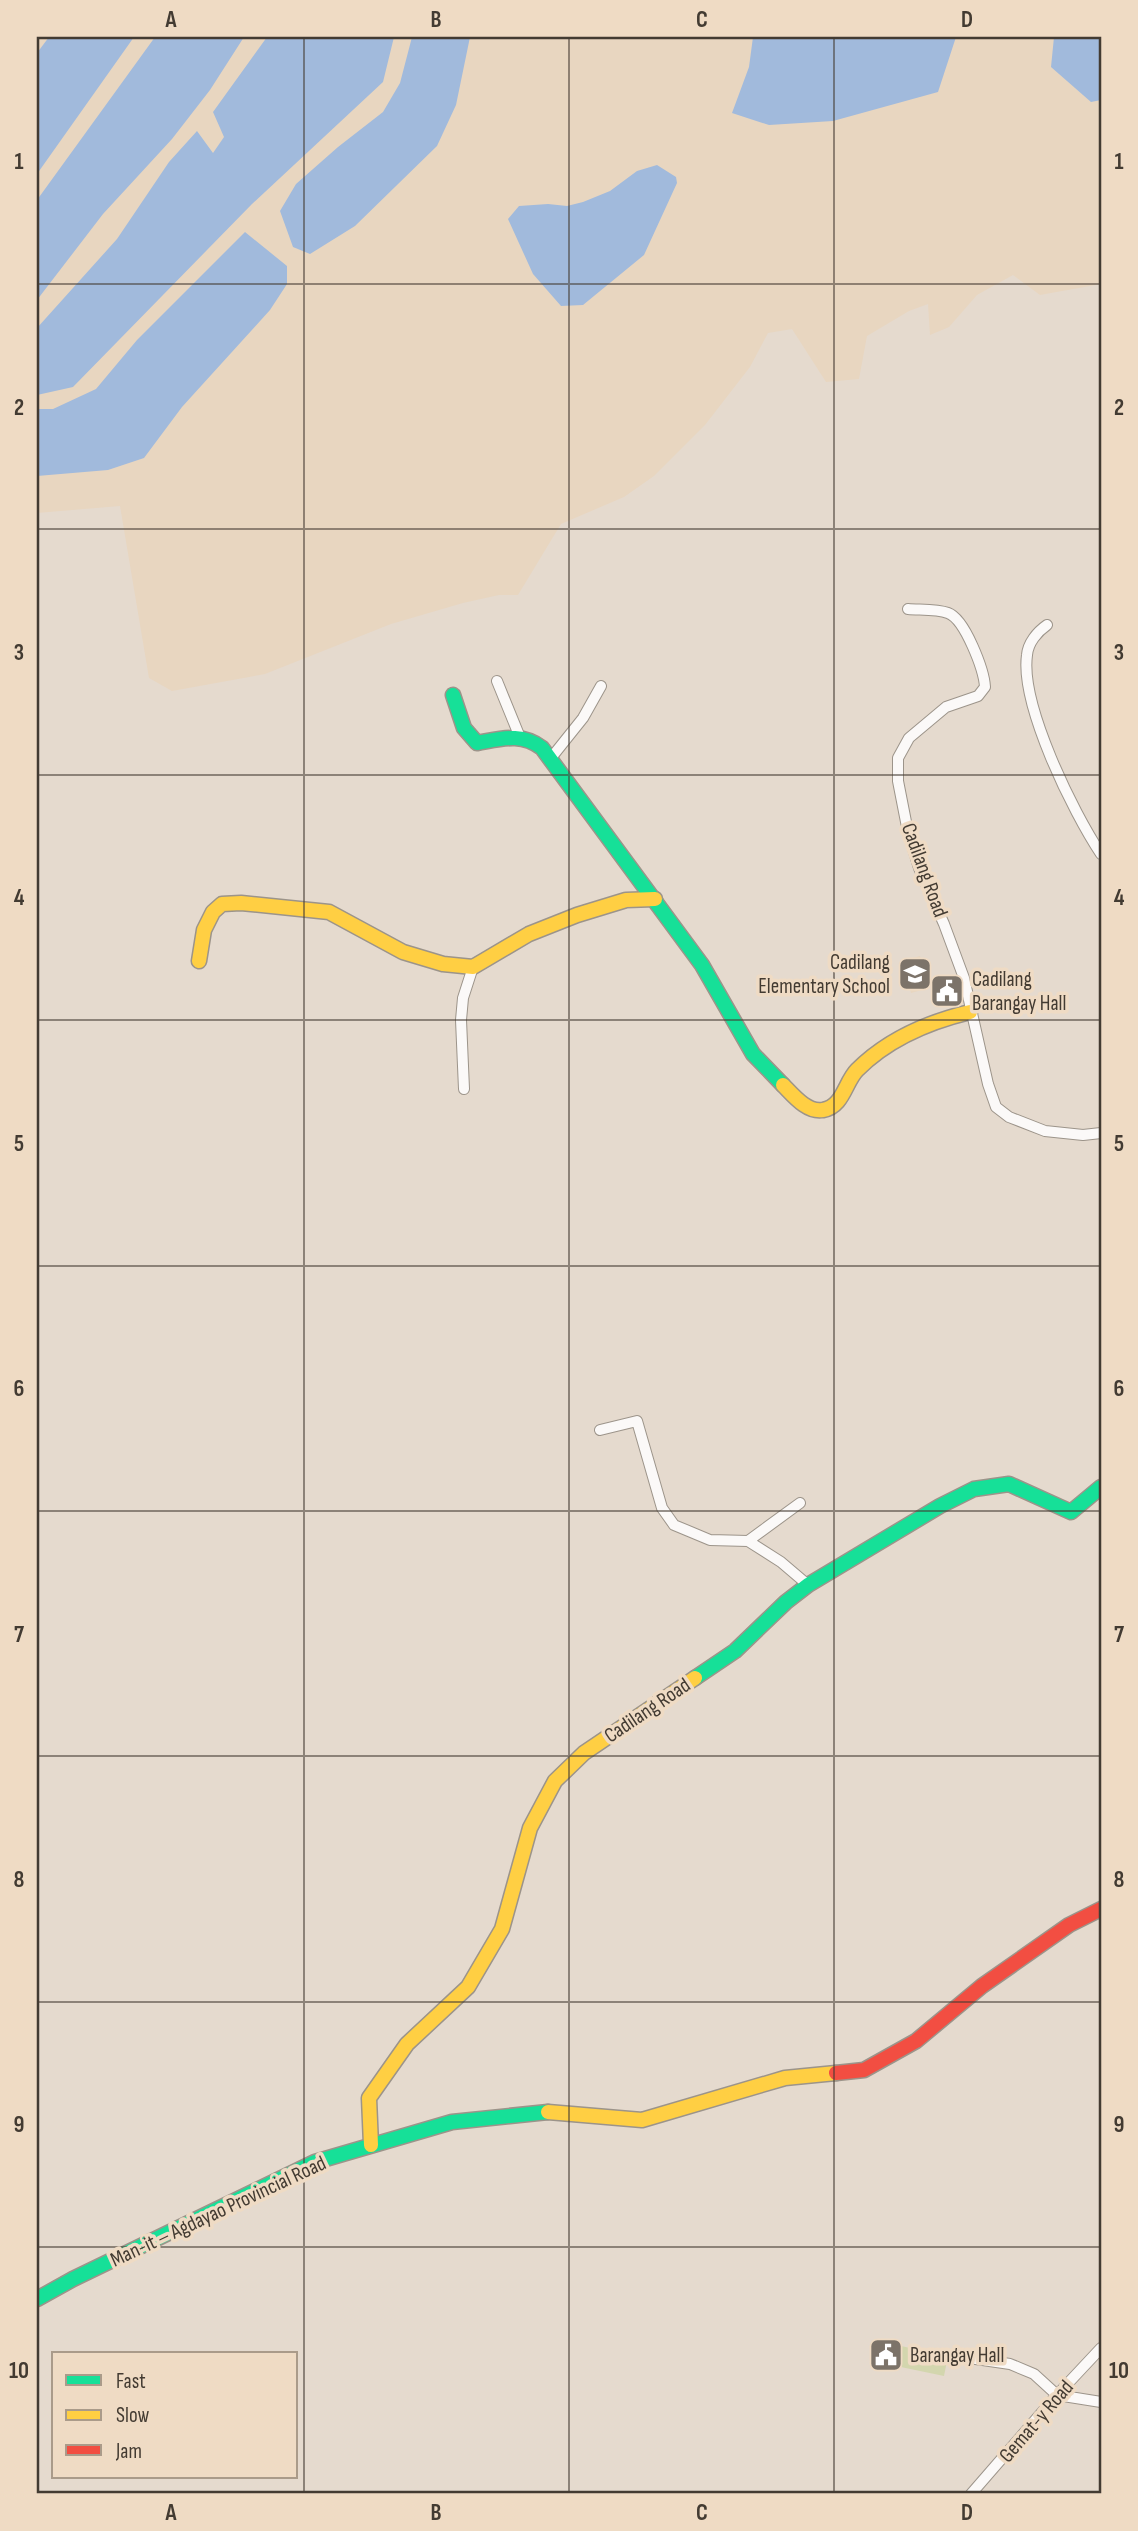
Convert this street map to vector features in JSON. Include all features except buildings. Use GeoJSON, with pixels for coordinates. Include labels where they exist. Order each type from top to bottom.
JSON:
{"type":"FeatureCollection","features":[{"type":"Feature","properties":{"kind":"street","name":"Cadilang Road"},"geometry":{"type":"LineString","coordinates":[[908,609],[948,613],[960,623],[984,673],[985,687],[978,696],[946,707],[909,738],[898,758],[898,781],[908,832],[919,868],[964,978],[970,1012],[996,1107],[1009,1117],[1045,1131],[1083,1135],[1101,1133]]}},
{"type":"Feature","properties":{"kind":"street"},"geometry":{"type":"LineString","coordinates":[[1047,625],[1036,633],[1027,653],[1027,685],[1049,753],[1067,794],[1101,854]]}},
{"type":"Feature","properties":{"kind":"street"},"geometry":{"type":"LineString","coordinates":[[497,681],[519,735]]}},
{"type":"Feature","properties":{"kind":"street"},"geometry":{"type":"LineString","coordinates":[[551,758],[583,718],[601,686]]}},
{"type":"Feature","properties":{"kind":"street"},"geometry":{"type":"LineString","coordinates":[[453,695],[464,728],[477,743],[519,735],[533,739],[551,758],[702,965],[753,1055],[798,1100],[813,1109],[824,1110],[838,1102],[854,1073],[881,1048],[936,1020],[970,1012]]}},
{"type":"Feature","properties":{"kind":"street"},"geometry":{"type":"LineString","coordinates":[[199,961],[204,930],[213,912],[222,904],[241,903],[328,912],[403,952],[443,964],[472,967],[529,934],[577,915],[626,901],[654,900]]}},
{"type":"Feature","properties":{"kind":"street"},"geometry":{"type":"LineString","coordinates":[[464,1089],[461,1020],[463,998],[472,967]]}},
{"type":"Feature","properties":{"kind":"street"},"geometry":{"type":"LineString","coordinates":[[600,1430],[637,1421],[662,1508],[674,1525],[710,1540],[748,1541],[781,1562],[808,1585]]}},
{"type":"Feature","properties":{"kind":"street","name":"Cadilang Road"},"geometry":{"type":"LineString","coordinates":[[371,2146],[369,2098],[407,2044],[468,1987],[502,1929],[530,1828],[555,1781],[584,1753],[735,1651],[786,1602],[808,1585],[940,1506],[974,1489],[1009,1484],[1071,1512],[1101,1487]]}},
{"type":"Feature","properties":{"kind":"street"},"geometry":{"type":"LineString","coordinates":[[748,1541],[800,1503]]}},
{"type":"Feature","properties":{"kind":"street","name":"Man-it – Agdayao Provincial Road"},"geometry":{"type":"LineString","coordinates":[[37,2299],[315,2162],[452,2122],[540,2110],[642,2120],[785,2078],[864,2070],[916,2041],[982,1986],[1069,1925],[1101,1909]]}},
{"type":"Feature","properties":{"kind":"street","name":"Gemat-y Road"},"geometry":{"type":"LineString","coordinates":[[971,2494],[1101,2348]]}},
{"type":"Feature","properties":{"kind":"street"},"geometry":{"type":"LineString","coordinates":[[962,2357],[1010,2364],[1034,2374],[1057,2395],[1101,2402]]}},
{"type":"Feature","properties":{"kind":"shaded area"},"geometry":{"type":"Polygon","coordinates":[[[37,37],[1101,37],[1101,284],[1040,295],[1013,275],[977,295],[949,327],[930,335],[928,304],[909,311],[867,336],[859,379],[826,382],[792,329],[768,333],[750,367],[705,425],[654,476],[624,497],[561,524],[518,595],[499,595],[463,603],[391,624],[265,674],[172,691],[149,678],[120,506],[37,513],[37,37]]]}},
{"type":"Feature","properties":{"kind":"shaded area","name":"Cadilang Elementary School"},"geometry":{"type":"Polygon","coordinates":[[[920,956],[929,988],[911,993],[902,961],[920,956]]]}},
{"type":"Feature","properties":{"kind":"green space"},"geometry":{"type":"Polygon","coordinates":[[[901,2346],[948,2356],[944,2376],[896,2366],[901,2346]]]}},
{"type":"Feature","properties":{"kind":"water"},"geometry":{"type":"Polygon","coordinates":[[[49,37],[134,37],[37,174],[37,53],[49,37]]]}},
{"type":"Feature","properties":{"kind":"water"},"geometry":{"type":"Polygon","coordinates":[[[155,37],[244,37],[210,90],[172,139],[103,214],[37,300],[37,200],[155,37]]]}},
{"type":"Feature","properties":{"kind":"water"},"geometry":{"type":"Polygon","coordinates":[[[267,37],[394,37],[383,82],[252,204],[73,387],[37,395],[37,328],[117,239],[169,162],[197,131],[213,153],[224,137],[213,112],[267,37]]]}},
{"type":"Feature","properties":{"kind":"water"},"geometry":{"type":"Polygon","coordinates":[[[412,37],[470,37],[456,105],[437,146],[355,226],[310,254],[293,247],[280,211],[296,184],[383,112],[400,83],[412,37]]]}},
{"type":"Feature","properties":{"kind":"water"},"geometry":{"type":"Polygon","coordinates":[[[753,37],[956,37],[938,92],[833,121],[769,125],[732,113],[749,67],[753,37]]]}},
{"type":"Feature","properties":{"kind":"water"},"geometry":{"type":"Polygon","coordinates":[[[1054,37],[1101,37],[1101,100],[1091,102],[1051,67],[1054,37]]]}},
{"type":"Feature","properties":{"kind":"water"},"geometry":{"type":"Polygon","coordinates":[[[657,165],[676,177],[677,183],[644,255],[583,305],[561,306],[533,274],[508,219],[519,206],[567,206],[583,202],[610,191],[637,171],[657,165]]]}},
{"type":"Feature","properties":{"kind":"water"},"geometry":{"type":"Polygon","coordinates":[[[245,232],[287,266],[287,284],[270,310],[182,407],[144,458],[108,470],[37,476],[37,409],[53,409],[96,389],[137,340],[245,232]]]}},
{"type":"Feature","properties":{"kind":"traffic: fast"},"geometry":{"type":"LineString","coordinates":[[453,695],[464,728],[477,743],[519,738],[542,748],[702,965],[753,1054],[783,1085]]}},
{"type":"Feature","properties":{"kind":"traffic: fast"},"geometry":{"type":"LineString","coordinates":[[695,1678],[735,1651],[786,1602],[808,1585],[940,1506],[974,1489],[1009,1484],[1071,1512],[1101,1487]]}},
{"type":"Feature","properties":{"kind":"traffic: fast"},"geometry":{"type":"LineString","coordinates":[[37,2299],[315,2162],[452,2122],[548,2112]]}},
{"type":"Feature","properties":{"kind":"traffic: slow"},"geometry":{"type":"LineString","coordinates":[[199,961],[204,930],[213,912],[222,904],[241,903],[329,912],[403,952],[443,964],[473,967],[529,934],[577,915],[626,900],[655,899]]}},
{"type":"Feature","properties":{"kind":"traffic: slow"},"geometry":{"type":"LineString","coordinates":[[783,1085],[811,1109],[830,1108],[839,1099],[857,1070],[882,1049],[909,1033],[970,1012]]}},
{"type":"Feature","properties":{"kind":"traffic: slow"},"geometry":{"type":"LineString","coordinates":[[371,2145],[369,2098],[407,2044],[468,1987],[502,1929],[530,1828],[555,1781],[584,1753],[695,1678]]}},
{"type":"Feature","properties":{"kind":"traffic: slow"},"geometry":{"type":"LineString","coordinates":[[548,2112],[642,2120],[785,2078],[836,2073]]}},
{"type":"Feature","properties":{"kind":"traffic: jam"},"geometry":{"type":"LineString","coordinates":[[836,2073],[864,2070],[916,2041],[982,1986],[1069,1925],[1101,1909]]}},
{"type":"Feature","properties":{"kind":"place","name":"Cadilang Elementary School"},"geometry":{"type":"Point","coordinates":[915,974]}},
{"type":"Feature","properties":{"kind":"place","name":"Cadilang Barangay Hall"},"geometry":{"type":"Point","coordinates":[947,991]}},
{"type":"Feature","properties":{"kind":"place","name":"Barangay Hall"},"geometry":{"type":"Point","coordinates":[886,2355]}}]}
